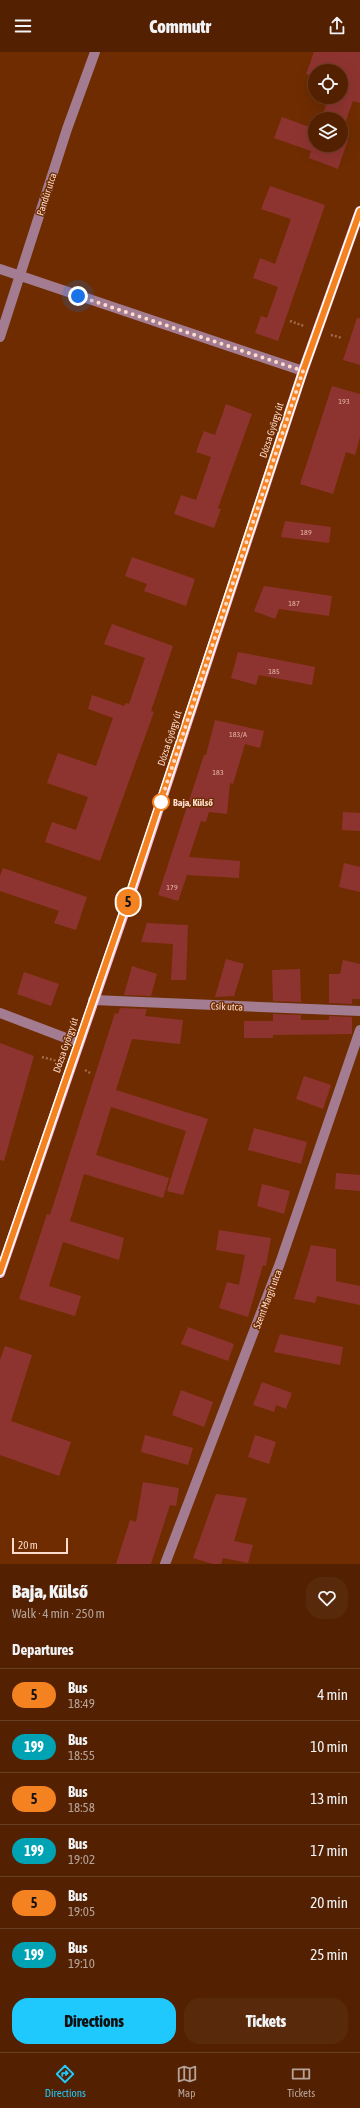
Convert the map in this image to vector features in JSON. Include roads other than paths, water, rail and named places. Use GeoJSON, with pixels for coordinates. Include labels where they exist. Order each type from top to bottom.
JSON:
{"type":"FeatureCollection","features":[{"type":"Feature","properties":{"kind":"main road","name":"Dózsa György út"},"geometry":{"type":"LineString","coordinates":[[0,1272],[130,893],[303,371],[360,211]]}},
{"type":"Feature","properties":{"kind":"street","name":"Pandúr utca"},"geometry":{"type":"LineString","coordinates":[[0,337],[67,129],[96,52]]}},
{"type":"Feature","properties":{"kind":"street"},"geometry":{"type":"LineString","coordinates":[[0,269],[303,371]]}},
{"type":"Feature","properties":{"kind":"street","name":"Csík utca"},"geometry":{"type":"LineString","coordinates":[[93,1000],[360,1011]]}},
{"type":"Feature","properties":{"kind":"street"},"geometry":{"type":"LineString","coordinates":[[0,1013],[79,1042]]}},
{"type":"Feature","properties":{"kind":"street","name":"Szent Margit utca"},"geometry":{"type":"LineString","coordinates":[[165,1564],[280,1263],[360,1030]]}},
{"type":"Feature","properties":{"kind":"place","name":"Baja, Külső"},"geometry":{"type":"Point","coordinates":[161,802]}}]}
